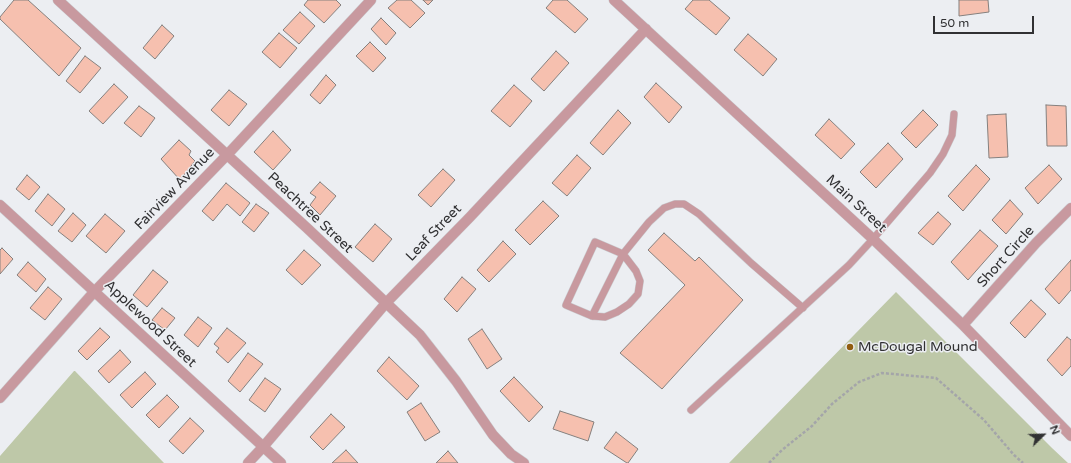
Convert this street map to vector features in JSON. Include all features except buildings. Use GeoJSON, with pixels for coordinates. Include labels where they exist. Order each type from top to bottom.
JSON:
{"type":"FeatureCollection","features":[{"type":"Feature","properties":{"kind":"street","name":"Peachtree Street"},"geometry":{"type":"LineString","coordinates":[[58,0],[307,228],[420,335],[456,381],[493,434],[511,454],[524,463]]}},
{"type":"Feature","properties":{"kind":"street","name":"Fairview Avenue"},"geometry":{"type":"LineString","coordinates":[[0,398],[94,292],[227,155],[371,0]]}},
{"type":"Feature","properties":{"kind":"street","name":"Main Street"},"geometry":{"type":"LineString","coordinates":[[614,0],[873,239],[963,325],[1071,436]]}},
{"type":"Feature","properties":{"kind":"street","name":"Leaf Street"},"geometry":{"type":"LineString","coordinates":[[248,463],[264,447],[386,303],[470,217],[646,28]]}},
{"type":"Feature","properties":{"kind":"street","name":"Applewood Street"},"geometry":{"type":"LineString","coordinates":[[0,206],[281,463]]}},
{"type":"Feature","properties":{"kind":"street","name":"Short Circle"},"geometry":{"type":"LineString","coordinates":[[963,325],[1036,244],[1071,208]]}},
{"type":"Feature","properties":{"kind":"lane"},"geometry":{"type":"LineString","coordinates":[[691,410],[850,265],[930,173],[943,154],[952,135],[954,114]]}},
{"type":"Feature","properties":{"kind":"lane"},"geometry":{"type":"LineString","coordinates":[[592,316],[623,254],[649,222],[664,208],[675,204],[684,204],[698,214],[803,308]]}},
{"type":"Feature","properties":{"kind":"lane"},"geometry":{"type":"LineString","coordinates":[[596,242],[623,254],[636,271],[640,281],[638,294],[629,304],[617,312],[605,317],[592,316],[566,305],[596,242]]}},
{"type":"Feature","properties":{"kind":"path"},"geometry":{"type":"LineString","coordinates":[[769,463],[782,450],[812,426],[832,404],[859,382],[882,373],[936,378],[984,420],[1014,455],[1023,463]]}},
{"type":"Feature","properties":{"kind":"green space"},"geometry":{"type":"Polygon","coordinates":[[[896,292],[1052,448],[1068,463],[729,463],[896,292]]]}},
{"type":"Feature","properties":{"kind":"green space"},"geometry":{"type":"Polygon","coordinates":[[[74,371],[164,463],[0,463],[0,456],[74,371]]]}},
{"type":"Feature","properties":{"kind":"place","name":"McDougal Mound"},"geometry":{"type":"Point","coordinates":[850,347]}}]}
